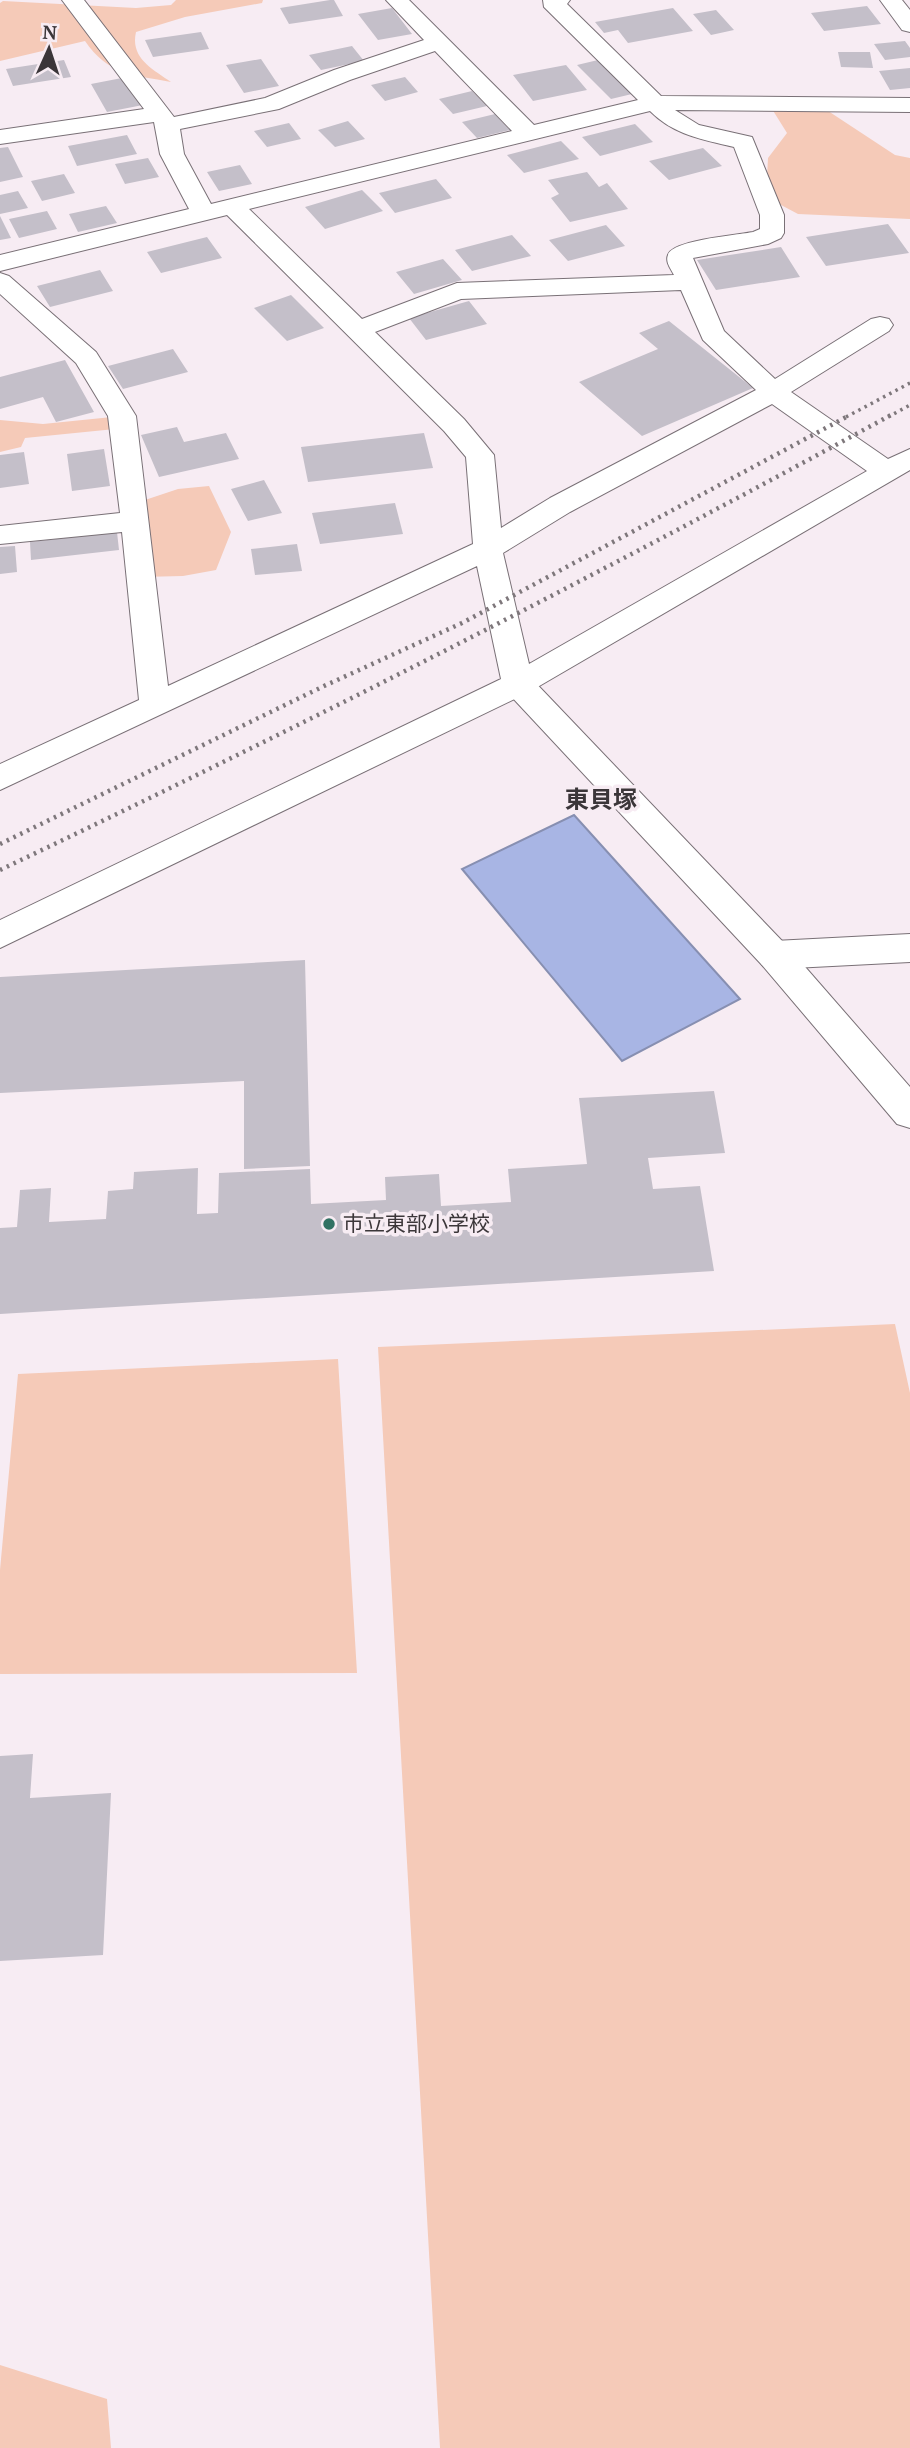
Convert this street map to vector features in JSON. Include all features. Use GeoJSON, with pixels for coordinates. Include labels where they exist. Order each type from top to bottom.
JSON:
{"type":"FeatureCollection","features":[{"type":"Feature","properties":{"kind":"street"},"geometry":{"type":"LineString","coordinates":[[73,0],[164,120],[172,154],[203,213]]}},
{"type":"Feature","properties":{"kind":"street"},"geometry":{"type":"LineString","coordinates":[[397,0],[529,134]]}},
{"type":"Feature","properties":{"kind":"street"},"geometry":{"type":"LineString","coordinates":[[559,0],[552,2],[672,120],[691,130],[744,142],[772,215],[772,233],[759,239],[690,250],[680,255],[680,263],[691,282],[712,334],[773,392],[899,464]]}},
{"type":"Feature","properties":{"kind":"street"},"geometry":{"type":"LineString","coordinates":[[891,0],[910,26]]}},
{"type":"Feature","properties":{"kind":"street"},"geometry":{"type":"LineString","coordinates":[[0,137],[164,120],[271,104],[353,71],[439,42]]}},
{"type":"Feature","properties":{"kind":"street"},"geometry":{"type":"LineString","coordinates":[[0,263],[654,103],[910,105]]}},
{"type":"Feature","properties":{"kind":"street"},"geometry":{"type":"LineString","coordinates":[[232,206],[454,425],[480,455],[488,548],[518,684],[774,955],[910,1113]]}},
{"type":"Feature","properties":{"kind":"street"},"geometry":{"type":"LineString","coordinates":[[0,281],[87,358],[122,416],[155,706]]}},
{"type":"Feature","properties":{"kind":"street"},"geometry":{"type":"LineString","coordinates":[[357,330],[457,291],[592,288],[691,282]]}},
{"type":"Feature","properties":{"kind":"street"},"geometry":{"type":"LineString","coordinates":[[0,778],[488,548],[560,505],[773,392],[880,325]]}},
{"type":"Feature","properties":{"kind":"street"},"geometry":{"type":"LineString","coordinates":[[0,935],[518,684],[899,464]]}},
{"type":"Feature","properties":{"kind":"street"},"geometry":{"type":"LineString","coordinates":[[0,535],[135,522]]}},
{"type":"Feature","properties":{"kind":"street"},"geometry":{"type":"LineString","coordinates":[[774,955],[910,948]]}},
{"type":"Feature","properties":{"kind":"shaded area"},"geometry":{"type":"Polygon","coordinates":[[[176,0],[263,0],[262,3],[185,17],[136,32],[136,49],[139,56],[171,82],[123,72],[103,61],[85,41],[0,61],[0,3],[3,1],[136,8],[171,5],[176,0]]]}},
{"type":"Feature","properties":{"kind":"shaded area"},"geometry":{"type":"Polygon","coordinates":[[[819,105],[895,155],[910,158],[910,219],[798,214],[766,197],[768,158],[787,133],[772,109],[819,105]]]}},
{"type":"Feature","properties":{"kind":"shaded area"},"geometry":{"type":"Polygon","coordinates":[[[122,416],[125,428],[25,438],[21,447],[0,452],[0,420],[43,424],[122,416]]]}},
{"type":"Feature","properties":{"kind":"shaded area"},"geometry":{"type":"Polygon","coordinates":[[[209,486],[231,532],[216,570],[183,576],[141,577],[145,500],[178,489],[209,486]]]}},
{"type":"Feature","properties":{"kind":"shaded area"},"geometry":{"type":"Polygon","coordinates":[[[895,1324],[910,1393],[910,2448],[440,2448],[378,1347],[895,1324]]]}},
{"type":"Feature","properties":{"kind":"shaded area"},"geometry":{"type":"Polygon","coordinates":[[[338,1359],[357,1673],[0,1674],[0,1570],[18,1374],[338,1359]]]}},
{"type":"Feature","properties":{"kind":"shaded area"},"geometry":{"type":"Polygon","coordinates":[[[0,2365],[107,2399],[111,2448],[0,2448],[0,2365]]]}},
{"type":"Feature","properties":{"kind":"water"},"geometry":{"type":"Polygon","coordinates":[[[574,815],[740,999],[622,1061],[462,869],[574,815]]]}},
{"type":"Feature","properties":{"kind":"building"},"geometry":{"type":"Polygon","coordinates":[[[334,0],[343,16],[289,24],[280,8],[334,0]]]}},
{"type":"Feature","properties":{"kind":"building"},"geometry":{"type":"Polygon","coordinates":[[[867,6],[881,24],[824,31],[811,13],[867,6]]]}},
{"type":"Feature","properties":{"kind":"building"},"geometry":{"type":"Polygon","coordinates":[[[392,8],[412,34],[378,40],[358,14],[392,8]]]}},
{"type":"Feature","properties":{"kind":"building"},"geometry":{"type":"Polygon","coordinates":[[[673,8],[693,31],[628,43],[618,30],[604,33],[595,22],[673,8]]]}},
{"type":"Feature","properties":{"kind":"building"},"geometry":{"type":"Polygon","coordinates":[[[716,10],[734,30],[711,35],[693,14],[716,10]]]}},
{"type":"Feature","properties":{"kind":"building"},"geometry":{"type":"Polygon","coordinates":[[[201,32],[209,49],[153,57],[145,40],[201,32]]]}},
{"type":"Feature","properties":{"kind":"building"},"geometry":{"type":"Polygon","coordinates":[[[905,41],[910,48],[910,57],[885,60],[874,44],[905,41]]]}},
{"type":"Feature","properties":{"kind":"building"},"geometry":{"type":"Polygon","coordinates":[[[352,46],[364,61],[321,70],[309,55],[352,46]]]}},
{"type":"Feature","properties":{"kind":"building"},"geometry":{"type":"Polygon","coordinates":[[[838,52],[870,52],[873,68],[841,67],[838,52]]]}},
{"type":"Feature","properties":{"kind":"building"},"geometry":{"type":"Polygon","coordinates":[[[261,59],[279,86],[244,93],[226,65],[261,59]]]}},
{"type":"Feature","properties":{"kind":"building"},"geometry":{"type":"Polygon","coordinates":[[[64,60],[71,77],[13,86],[6,69],[64,60]]]}},
{"type":"Feature","properties":{"kind":"building"},"geometry":{"type":"Polygon","coordinates":[[[598,60],[632,94],[611,99],[577,65],[598,60]]]}},
{"type":"Feature","properties":{"kind":"building"},"geometry":{"type":"Polygon","coordinates":[[[566,65],[587,90],[533,101],[513,75],[566,65]]]}},
{"type":"Feature","properties":{"kind":"building"},"geometry":{"type":"Polygon","coordinates":[[[910,68],[910,88],[890,90],[879,71],[910,68]]]}},
{"type":"Feature","properties":{"kind":"building"},"geometry":{"type":"Polygon","coordinates":[[[127,77],[143,105],[107,112],[91,84],[127,77]]]}},
{"type":"Feature","properties":{"kind":"building"},"geometry":{"type":"Polygon","coordinates":[[[405,77],[418,92],[385,101],[371,85],[405,77]]]}},
{"type":"Feature","properties":{"kind":"building"},"geometry":{"type":"Polygon","coordinates":[[[472,91],[487,106],[453,114],[439,99],[472,91]]]}},
{"type":"Feature","properties":{"kind":"building"},"geometry":{"type":"Polygon","coordinates":[[[495,114],[510,130],[477,138],[462,122],[495,114]]]}},
{"type":"Feature","properties":{"kind":"building"},"geometry":{"type":"Polygon","coordinates":[[[348,121],[365,139],[335,147],[318,130],[348,121]]]}},
{"type":"Feature","properties":{"kind":"building"},"geometry":{"type":"Polygon","coordinates":[[[289,123],[301,139],[267,147],[254,131],[289,123]]]}},
{"type":"Feature","properties":{"kind":"building"},"geometry":{"type":"Polygon","coordinates":[[[635,124],[653,142],[600,156],[582,137],[635,124]]]}},
{"type":"Feature","properties":{"kind":"building"},"geometry":{"type":"Polygon","coordinates":[[[127,135],[137,154],[77,166],[68,146],[127,135]]]}},
{"type":"Feature","properties":{"kind":"building"},"geometry":{"type":"Polygon","coordinates":[[[561,141],[579,159],[524,173],[507,155],[561,141]]]}},
{"type":"Feature","properties":{"kind":"building"},"geometry":{"type":"Polygon","coordinates":[[[8,147],[23,177],[0,182],[0,148],[8,147]]]}},
{"type":"Feature","properties":{"kind":"building"},"geometry":{"type":"Polygon","coordinates":[[[703,148],[722,166],[669,180],[649,161],[703,148]]]}},
{"type":"Feature","properties":{"kind":"building"},"geometry":{"type":"Polygon","coordinates":[[[148,158],[159,177],[125,184],[115,164],[148,158]]]}},
{"type":"Feature","properties":{"kind":"building"},"geometry":{"type":"Polygon","coordinates":[[[240,165],[252,184],[219,191],[207,172],[240,165]]]}},
{"type":"Feature","properties":{"kind":"building"},"geometry":{"type":"Polygon","coordinates":[[[587,172],[599,187],[607,183],[628,209],[570,222],[551,198],[559,194],[548,180],[587,172]]]}},
{"type":"Feature","properties":{"kind":"building"},"geometry":{"type":"Polygon","coordinates":[[[64,174],[75,193],[42,201],[31,181],[64,174]]]}},
{"type":"Feature","properties":{"kind":"building"},"geometry":{"type":"Polygon","coordinates":[[[436,179],[452,198],[395,213],[379,193],[436,179]]]}},
{"type":"Feature","properties":{"kind":"building"},"geometry":{"type":"Polygon","coordinates":[[[362,190],[383,211],[325,229],[305,207],[362,190]]]}},
{"type":"Feature","properties":{"kind":"building"},"geometry":{"type":"Polygon","coordinates":[[[18,191],[28,208],[0,214],[0,195],[18,191]]]}},
{"type":"Feature","properties":{"kind":"building"},"geometry":{"type":"Polygon","coordinates":[[[106,206],[117,223],[78,232],[69,214],[106,206]]]}},
{"type":"Feature","properties":{"kind":"building"},"geometry":{"type":"Polygon","coordinates":[[[47,211],[57,229],[19,238],[9,219],[47,211]]]}},
{"type":"Feature","properties":{"kind":"building"},"geometry":{"type":"Polygon","coordinates":[[[0,216],[11,238],[0,240],[0,216]]]}},
{"type":"Feature","properties":{"kind":"building"},"geometry":{"type":"Polygon","coordinates":[[[888,224],[909,253],[826,266],[806,237],[888,224]]]}},
{"type":"Feature","properties":{"kind":"building"},"geometry":{"type":"Polygon","coordinates":[[[606,225],[625,246],[568,261],[549,240],[606,225]]]}},
{"type":"Feature","properties":{"kind":"building"},"geometry":{"type":"Polygon","coordinates":[[[512,235],[531,256],[472,271],[455,250],[512,235]]]}},
{"type":"Feature","properties":{"kind":"building"},"geometry":{"type":"Polygon","coordinates":[[[207,237],[222,258],[161,273],[147,252],[207,237]]]}},
{"type":"Feature","properties":{"kind":"building"},"geometry":{"type":"Polygon","coordinates":[[[781,247],[800,277],[716,290],[697,260],[781,247]]]}},
{"type":"Feature","properties":{"kind":"building"},"geometry":{"type":"Polygon","coordinates":[[[443,259],[462,280],[414,294],[396,272],[443,259]]]}},
{"type":"Feature","properties":{"kind":"building"},"geometry":{"type":"Polygon","coordinates":[[[100,270],[113,291],[50,307],[37,286],[100,270]]]}},
{"type":"Feature","properties":{"kind":"building"},"geometry":{"type":"Polygon","coordinates":[[[291,295],[324,328],[287,341],[254,308],[291,295]]]}},
{"type":"Feature","properties":{"kind":"building"},"geometry":{"type":"Polygon","coordinates":[[[469,301],[487,324],[426,340],[409,318],[469,301]]]}},
{"type":"Feature","properties":{"kind":"building"},"geometry":{"type":"Polygon","coordinates":[[[669,321],[753,388],[642,436],[579,382],[658,349],[639,333],[669,321]]]}},
{"type":"Feature","properties":{"kind":"building"},"geometry":{"type":"Polygon","coordinates":[[[173,349],[188,372],[123,389],[108,366],[173,349]]]}},
{"type":"Feature","properties":{"kind":"building"},"geometry":{"type":"Polygon","coordinates":[[[65,360],[94,412],[56,422],[43,397],[0,409],[0,377],[65,360]]]}},
{"type":"Feature","properties":{"kind":"building"},"geometry":{"type":"Polygon","coordinates":[[[177,427],[184,442],[226,433],[239,459],[159,477],[141,435],[177,427]]]}},
{"type":"Feature","properties":{"kind":"building"},"geometry":{"type":"Polygon","coordinates":[[[424,433],[433,468],[308,482],[301,447],[424,433]]]}},
{"type":"Feature","properties":{"kind":"building"},"geometry":{"type":"Polygon","coordinates":[[[104,449],[110,486],[72,491],[67,454],[104,449]]]}},
{"type":"Feature","properties":{"kind":"building"},"geometry":{"type":"Polygon","coordinates":[[[24,452],[29,484],[0,488],[0,455],[24,452]]]}},
{"type":"Feature","properties":{"kind":"building"},"geometry":{"type":"Polygon","coordinates":[[[264,480],[282,513],[248,521],[231,489],[264,480]]]}},
{"type":"Feature","properties":{"kind":"building"},"geometry":{"type":"Polygon","coordinates":[[[395,503],[403,534],[320,544],[312,513],[395,503]]]}},
{"type":"Feature","properties":{"kind":"building"},"geometry":{"type":"Polygon","coordinates":[[[117,532],[119,550],[31,560],[30,542],[117,532]]]}},
{"type":"Feature","properties":{"kind":"building"},"geometry":{"type":"Polygon","coordinates":[[[297,544],[302,571],[255,575],[251,549],[297,544]]]}},
{"type":"Feature","properties":{"kind":"building"},"geometry":{"type":"Polygon","coordinates":[[[15,546],[17,572],[0,574],[0,547],[15,546]]]}},
{"type":"Feature","properties":{"kind":"building"},"geometry":{"type":"Polygon","coordinates":[[[305,960],[310,1166],[244,1169],[244,1081],[0,1093],[0,977],[305,960]]]}},
{"type":"Feature","properties":{"kind":"building"},"geometry":{"type":"Polygon","coordinates":[[[714,1091],[725,1153],[648,1158],[653,1189],[700,1186],[714,1271],[0,1314],[0,1228],[17,1227],[20,1190],[51,1188],[49,1222],[106,1219],[108,1191],[133,1189],[134,1172],[198,1168],[197,1214],[218,1213],[219,1173],[310,1169],[311,1204],[386,1200],[385,1177],[439,1174],[441,1206],[511,1202],[508,1169],[587,1164],[579,1098],[714,1091]]]}},
{"type":"Feature","properties":{"kind":"building"},"geometry":{"type":"Polygon","coordinates":[[[33,1754],[30,1798],[111,1793],[103,1955],[0,1961],[0,1756],[33,1754]]]}},
{"type":"Feature","properties":{"kind":"railway"},"geometry":{"type":"LineString","coordinates":[[846,417],[910,383]]}},
{"type":"Feature","properties":{"kind":"railway"},"geometry":{"type":"LineString","coordinates":[[888,417],[910,405]]}},
{"type":"Feature","properties":{"kind":"railway"},"geometry":{"type":"LineString","coordinates":[[0,844],[324,686],[462,623],[850,415]]}},
{"type":"Feature","properties":{"kind":"railway"},"geometry":{"type":"LineString","coordinates":[[0,870],[448,649],[891,415]]}},
{"type":"Feature","properties":{"kind":"place","name":"市立東部小学校"},"geometry":{"type":"Point","coordinates":[329,1224]}},
{"type":"Feature","properties":{"kind":"district","name":"東貝塚"},"geometry":{"type":"Point","coordinates":[601,800]}}]}
